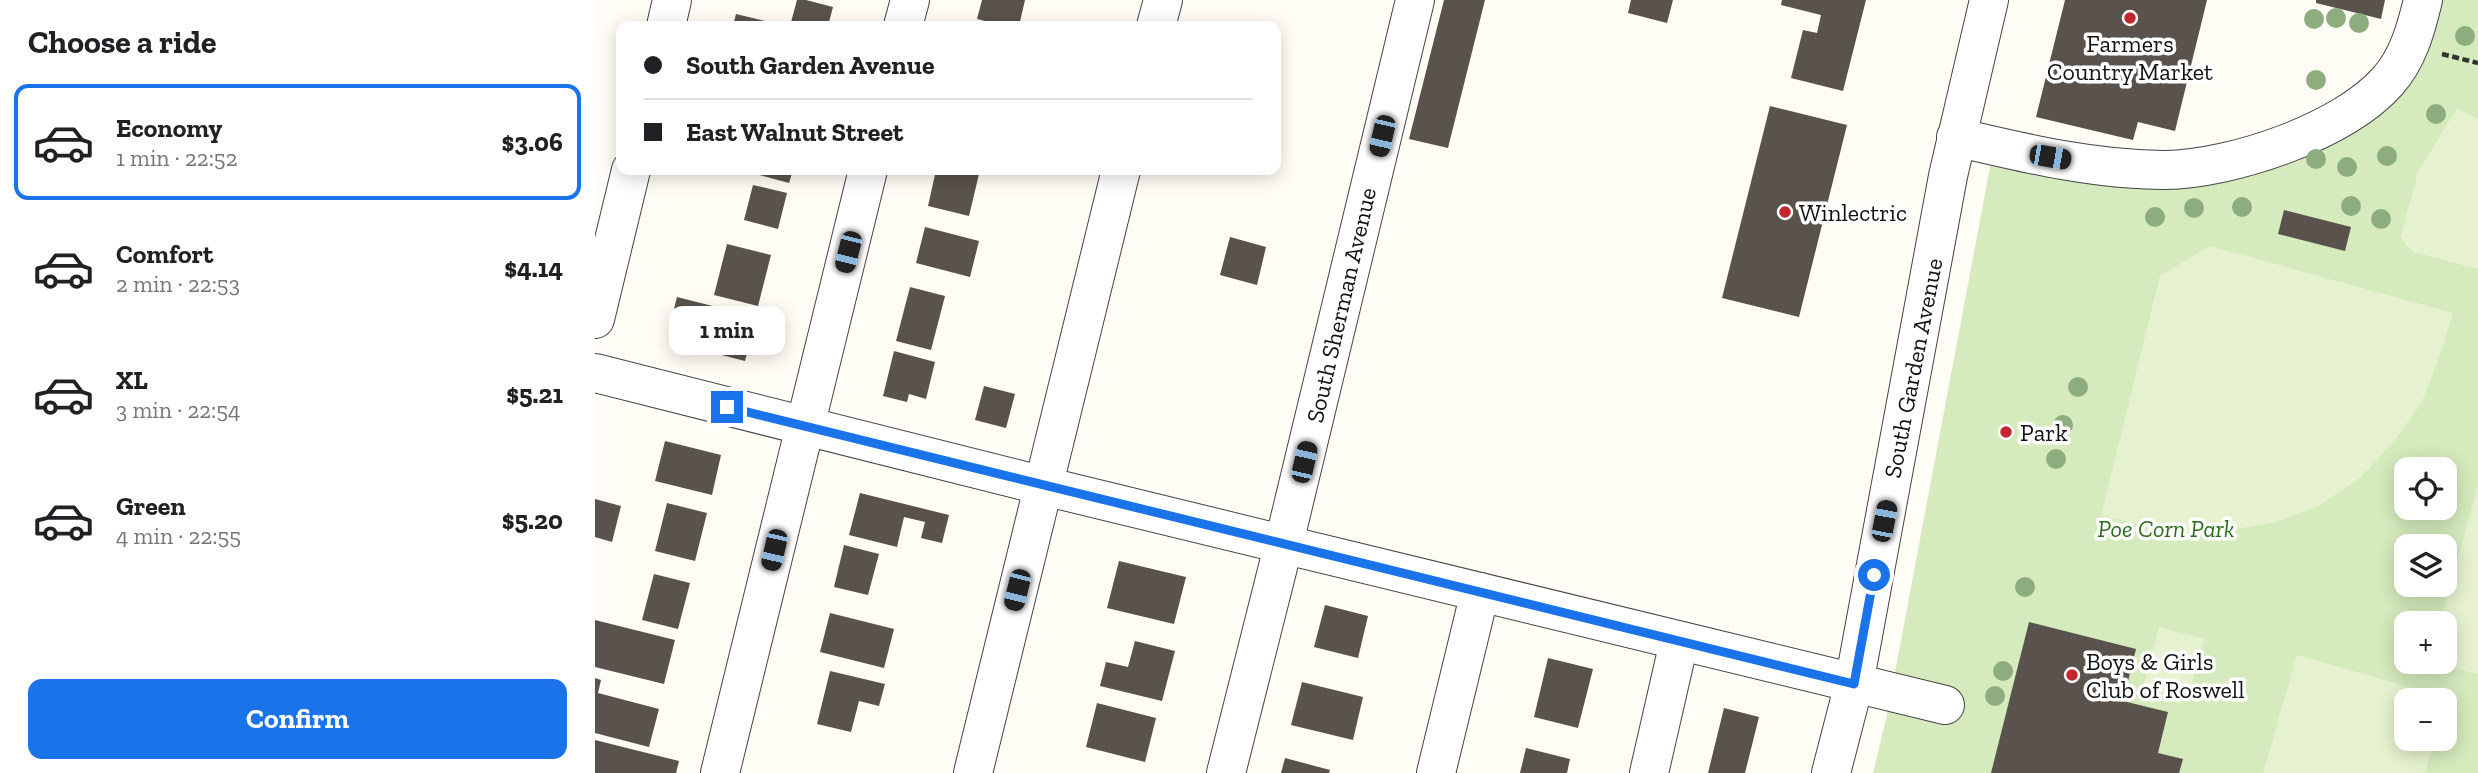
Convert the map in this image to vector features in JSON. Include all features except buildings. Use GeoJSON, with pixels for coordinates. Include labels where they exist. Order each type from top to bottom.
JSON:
{"type":"FeatureCollection","features":[{"type":"Feature","properties":{"kind":"street"},"geometry":{"type":"LineString","coordinates":[[667,21],[672,0]]}},
{"type":"Feature","properties":{"kind":"street"},"geometry":{"type":"LineString","coordinates":[[904,21],[910,0]]}},
{"type":"Feature","properties":{"kind":"street"},"geometry":{"type":"LineString","coordinates":[[1157,21],[1163,0]]}},
{"type":"Feature","properties":{"kind":"street","name":"South Sherman Avenue"},"geometry":{"type":"LineString","coordinates":[[1226,773],[1415,0]]}},
{"type":"Feature","properties":{"kind":"street","name":"South Garden Avenue"},"geometry":{"type":"LineString","coordinates":[[1831,773],[1854,684],[1956,137],[1989,0]]}},
{"type":"Feature","properties":{"kind":"street"},"geometry":{"type":"LineString","coordinates":[[1956,137],[2123,168],[2182,169],[2253,154],[2318,130],[2368,100],[2388,82],[2410,46],[2423,0]]}},
{"type":"Feature","properties":{"kind":"street"},"geometry":{"type":"LineString","coordinates":[[595,319],[630,175]]}},
{"type":"Feature","properties":{"kind":"street"},"geometry":{"type":"LineString","coordinates":[[720,773],[867,175]]}},
{"type":"Feature","properties":{"kind":"street"},"geometry":{"type":"LineString","coordinates":[[973,773],[1120,175]]}},
{"type":"Feature","properties":{"kind":"street"},"geometry":{"type":"LineString","coordinates":[[595,373],[1042,486],[1945,705]]}},
{"type":"Feature","properties":{"kind":"street"},"geometry":{"type":"LineString","coordinates":[[1436,773],[1480,592]]}},
{"type":"Feature","properties":{"kind":"street"},"geometry":{"type":"LineString","coordinates":[[1649,773],[1679,642]]}},
{"type":"Feature","properties":{"kind":"green space","name":"Poe Corn Park"},"geometry":{"type":"Polygon","coordinates":[[[2421,0],[2478,0],[2478,773],[1873,773],[1887,715],[1994,146],[2163,170],[2368,100],[2421,0]]]}},
{"type":"Feature","properties":{"kind":"green space"},"geometry":{"type":"Polygon","coordinates":[[[2457,108],[2478,119],[2478,269],[2414,252],[2406,246],[2401,236],[2418,172],[2457,108]]]}},
{"type":"Feature","properties":{"kind":"green space"},"geometry":{"type":"Polygon","coordinates":[[[2210,246],[2453,313],[2422,402],[2394,441],[2360,478],[2320,505],[2276,522],[2220,532],[2176,532],[2101,516],[2160,276],[2210,246]]]}},
{"type":"Feature","properties":{"kind":"green space"},"geometry":{"type":"Polygon","coordinates":[[[2478,485],[2478,674],[2457,669],[2457,611],[2443,611],[2447,597],[2457,597],[2457,561],[2478,485]]]}},
{"type":"Feature","properties":{"kind":"green space"},"geometry":{"type":"Polygon","coordinates":[[[2159,627],[2204,639],[2188,700],[2143,689],[2159,627]]]}},
{"type":"Feature","properties":{"kind":"green space"},"geometry":{"type":"Polygon","coordinates":[[[2297,655],[2412,688],[2394,688],[2394,751],[2431,751],[2425,773],[2263,773],[2297,655]]]}},
{"type":"Feature","properties":{"kind":"place","name":"Farmers Country Market"},"geometry":{"type":"Point","coordinates":[2130,18]}},
{"type":"Feature","properties":{"kind":"place","name":"Winlectric"},"geometry":{"type":"Point","coordinates":[1785,212]}},
{"type":"Feature","properties":{"kind":"place","name":"Park"},"geometry":{"type":"Point","coordinates":[2006,432]}},
{"type":"Feature","properties":{"kind":"place","name":"Boys & Girls Club of Roswell"},"geometry":{"type":"Point","coordinates":[2072,675]}},
{"type":"Feature","properties":{"kind":"route"},"geometry":{"type":"LineString","coordinates":[[727,407],[1854,684],[1874,575]]}}]}
